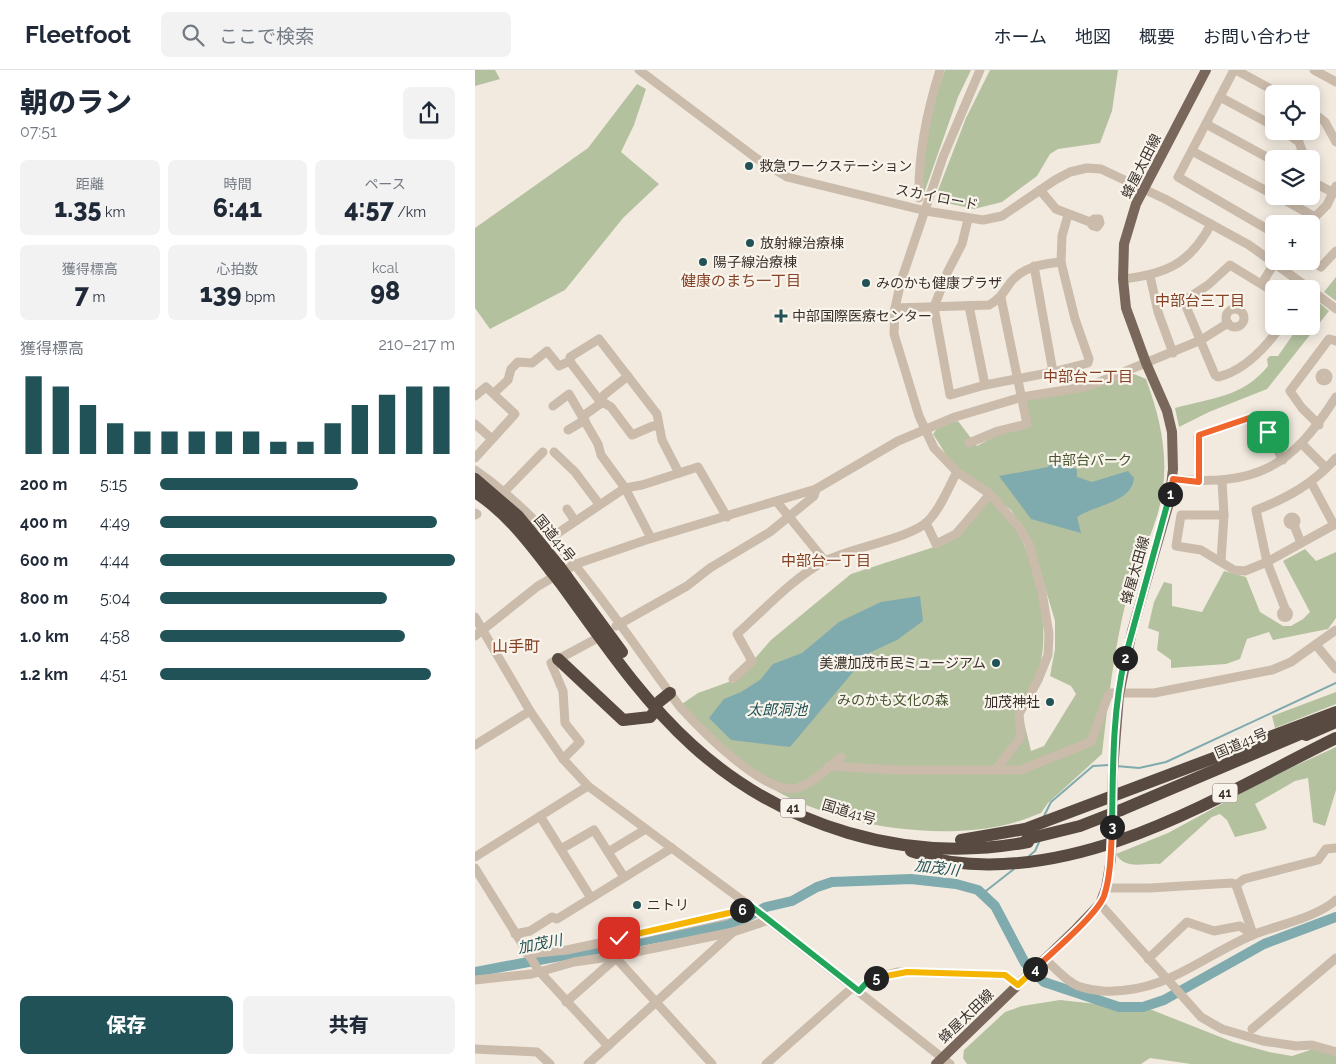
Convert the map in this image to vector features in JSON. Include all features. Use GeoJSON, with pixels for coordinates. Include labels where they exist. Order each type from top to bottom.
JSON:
{"type":"FeatureCollection","features":[{"type":"Feature","properties":{"kind":"highway","name":"国道41号"},"geometry":{"type":"LineString","coordinates":[[475,479],[531,522],[559,574]]}},
{"type":"Feature","properties":{"kind":"highway","name":"国道41号"},"geometry":{"type":"LineString","coordinates":[[475,492],[501,513],[559,574],[700,745],[753,786],[793,808],[861,833],[895,841],[939,845],[985,845],[1027,841]]}},
{"type":"Feature","properties":{"kind":"highway"},"geometry":{"type":"LineString","coordinates":[[558,659],[623,720],[650,718],[662,701]]}},
{"type":"Feature","properties":{"kind":"highway","name":"国道41号"},"geometry":{"type":"LineString","coordinates":[[662,701],[691,745],[720,769],[753,791],[791,812],[845,833],[873,840],[953,849],[995,847],[1027,841],[1080,826],[1121,812],[1336,720]]}},
{"type":"Feature","properties":{"kind":"highway","name":"41"},"geometry":{"type":"LineString","coordinates":[[861,833],[922,840],[972,840],[1035,826],[1336,712]]}},
{"type":"Feature","properties":{"kind":"highway","name":"41"},"geometry":{"type":"LineString","coordinates":[[873,840],[944,861],[1005,864],[1034,861],[1111,843],[1223,794],[1336,738]]}},
{"type":"Feature","properties":{"kind":"main road","name":"蜂屋太田線"},"geometry":{"type":"LineString","coordinates":[[943,1062],[1100,904],[1106,888],[1111,843],[1113,767],[1119,695],[1132,631],[1169,503],[1173,479],[1172,432],[1167,411],[1146,363],[1127,308],[1123,279],[1124,244],[1128,226],[1144,188],[1206,70]]}},
{"type":"Feature","properties":{"kind":"street","name":"スカイロード"},"geometry":{"type":"LineString","coordinates":[[639,70],[757,158],[787,177],[926,211],[983,220],[1003,216],[1070,172],[1087,168],[1101,169],[1144,188],[1265,256]]}},
{"type":"Feature","properties":{"kind":"street"},"geometry":{"type":"LineString","coordinates":[[919,198],[919,175],[924,135],[940,70]]}},
{"type":"Feature","properties":{"kind":"street"},"geometry":{"type":"LineString","coordinates":[[980,70],[951,134],[901,281],[895,308],[896,342],[924,430],[934,448],[957,472],[990,494],[1018,526],[1029,544],[1042,592],[1049,634],[1048,654],[1038,680],[1019,714],[1021,734],[1019,740],[996,769]]}},
{"type":"Feature","properties":{"kind":"street"},"geometry":{"type":"LineString","coordinates":[[1265,86],[1235,70],[1178,177],[1265,228]]}},
{"type":"Feature","properties":{"kind":"street"},"geometry":{"type":"LineString","coordinates":[[1314,70],[1336,82]]}},
{"type":"Feature","properties":{"kind":"street"},"geometry":{"type":"LineString","coordinates":[[1220,98],[1265,121]]}},
{"type":"Feature","properties":{"kind":"street"},"geometry":{"type":"LineString","coordinates":[[1320,118],[1325,122],[1336,142]]}},
{"type":"Feature","properties":{"kind":"street"},"geometry":{"type":"LineString","coordinates":[[1206,124],[1265,155]]}},
{"type":"Feature","properties":{"kind":"street"},"geometry":{"type":"LineString","coordinates":[[1192,151],[1265,191]]}},
{"type":"Feature","properties":{"kind":"street"},"geometry":{"type":"LineString","coordinates":[[1317,215],[1327,205],[1335,189],[1320,184]]}},
{"type":"Feature","properties":{"kind":"street"},"geometry":{"type":"LineString","coordinates":[[1040,190],[1056,210],[1090,222]]}},
{"type":"Feature","properties":{"kind":"street"},"geometry":{"type":"LineString","coordinates":[[1292,205],[1311,215]]}},
{"type":"Feature","properties":{"kind":"street"},"geometry":{"type":"LineString","coordinates":[[968,219],[963,244],[948,271],[934,307],[950,395],[985,385],[1083,366],[1088,363],[1089,358],[1075,318],[1061,262],[1062,236],[1068,215]]}},
{"type":"Feature","properties":{"kind":"street"},"geometry":{"type":"LineString","coordinates":[[1123,279],[1150,276],[1183,261],[1198,245],[1211,224]]}},
{"type":"Feature","properties":{"kind":"street"},"geometry":{"type":"LineString","coordinates":[[1320,266],[1336,251]]}},
{"type":"Feature","properties":{"kind":"street"},"geometry":{"type":"LineString","coordinates":[[895,308],[989,305],[1001,298],[1017,275],[1034,266],[1061,262]]}},
{"type":"Feature","properties":{"kind":"street"},"geometry":{"type":"LineString","coordinates":[[1265,285],[1230,265],[1208,285],[1185,300],[1185,304],[1215,375],[1220,377],[1245,364],[1262,350],[1274,335]]}},
{"type":"Feature","properties":{"kind":"street"},"geometry":{"type":"LineString","coordinates":[[1034,266],[1053,372]]}},
{"type":"Feature","properties":{"kind":"street"},"geometry":{"type":"LineString","coordinates":[[1262,283],[1271,270]]}},
{"type":"Feature","properties":{"kind":"street","name":"スカイロード"},"geometry":{"type":"LineString","coordinates":[[1286,270],[1299,280]]}},
{"type":"Feature","properties":{"kind":"street"},"geometry":{"type":"LineString","coordinates":[[1150,276],[1156,306],[1173,353]]}},
{"type":"Feature","properties":{"kind":"street","name":"スカイロード"},"geometry":{"type":"LineString","coordinates":[[1320,296],[1336,309]]}},
{"type":"Feature","properties":{"kind":"street"},"geometry":{"type":"LineString","coordinates":[[969,443],[998,431],[1027,424],[1001,298]]}},
{"type":"Feature","properties":{"kind":"street"},"geometry":{"type":"LineString","coordinates":[[969,306],[985,385]]}},
{"type":"Feature","properties":{"kind":"street"},"geometry":{"type":"LineString","coordinates":[[475,636],[484,631],[538,586],[576,564],[651,538],[727,517],[816,489],[898,441],[924,430],[980,408],[1022,397],[1084,388],[1173,353],[1201,340],[1228,323]]}},
{"type":"Feature","properties":{"kind":"street"},"geometry":{"type":"LineString","coordinates":[[659,426],[653,426],[632,435],[611,407],[602,401],[570,361],[569,357],[599,339],[657,414],[662,440],[679,473]]}},
{"type":"Feature","properties":{"kind":"street"},"geometry":{"type":"LineString","coordinates":[[1319,425],[1290,393],[1329,339],[1336,341]]}},
{"type":"Feature","properties":{"kind":"street"},"geometry":{"type":"LineString","coordinates":[[494,394],[508,380],[511,368],[518,362],[532,363],[547,351],[559,366],[570,361]]}},
{"type":"Feature","properties":{"kind":"street"},"geometry":{"type":"LineString","coordinates":[[1308,366],[1320,375]]}},
{"type":"Feature","properties":{"kind":"street"},"geometry":{"type":"LineString","coordinates":[[568,430],[602,401],[604,395],[628,376]]}},
{"type":"Feature","properties":{"kind":"street"},"geometry":{"type":"LineString","coordinates":[[475,396],[486,387],[515,414],[475,458]]}},
{"type":"Feature","properties":{"kind":"street"},"geometry":{"type":"LineString","coordinates":[[553,406],[569,394],[598,444],[601,455],[625,488],[651,538]]}},
{"type":"Feature","properties":{"kind":"street"},"geometry":{"type":"LineString","coordinates":[[1173,479],[1199,482],[1222,481],[1258,473],[1283,460],[1302,444],[1319,425],[1336,397]]}},
{"type":"Feature","properties":{"kind":"street"},"geometry":{"type":"LineString","coordinates":[[1199,482],[1198,436],[1255,416],[1268,432],[1283,460]]}},
{"type":"Feature","properties":{"kind":"street"},"geometry":{"type":"LineString","coordinates":[[475,424],[492,439]]}},
{"type":"Feature","properties":{"kind":"street"},"geometry":{"type":"LineString","coordinates":[[1302,444],[1326,468]]}},
{"type":"Feature","properties":{"kind":"street"},"geometry":{"type":"LineString","coordinates":[[504,492],[543,452]]}},
{"type":"Feature","properties":{"kind":"street"},"geometry":{"type":"LineString","coordinates":[[554,452],[575,472],[599,504]]}},
{"type":"Feature","properties":{"kind":"street"},"geometry":{"type":"LineString","coordinates":[[1286,611],[1267,562],[1257,510],[1283,500],[1311,482],[1336,458]]}},
{"type":"Feature","properties":{"kind":"street"},"geometry":{"type":"LineString","coordinates":[[552,537],[625,488],[698,467],[727,517]]}},
{"type":"Feature","properties":{"kind":"street"},"geometry":{"type":"LineString","coordinates":[[475,470],[504,492],[531,522],[552,537],[576,564],[618,625],[662,701],[699,727],[719,746],[762,778],[779,787],[795,789],[803,786],[841,757]]}},
{"type":"Feature","properties":{"kind":"street"},"geometry":{"type":"LineString","coordinates":[[733,680],[752,661],[737,634],[803,576],[825,561],[865,545],[915,531],[926,523],[957,472]]}},
{"type":"Feature","properties":{"kind":"street"},"geometry":{"type":"LineString","coordinates":[[1221,561],[1224,515],[1222,481]]}},
{"type":"Feature","properties":{"kind":"street"},"geometry":{"type":"LineString","coordinates":[[1224,515],[1181,515],[1176,546],[1201,550],[1234,570],[1251,570],[1301,544],[1335,523],[1311,482]]}},
{"type":"Feature","properties":{"kind":"street"},"geometry":{"type":"LineString","coordinates":[[618,625],[687,586],[788,518],[814,496],[816,489]]}},
{"type":"Feature","properties":{"kind":"street"},"geometry":{"type":"LineString","coordinates":[[926,523],[936,544],[956,534],[990,494]]}},
{"type":"Feature","properties":{"kind":"street"},"geometry":{"type":"LineString","coordinates":[[777,502],[788,518],[825,561]]}},
{"type":"Feature","properties":{"kind":"street"},"geometry":{"type":"LineString","coordinates":[[567,509],[575,521]]}},
{"type":"Feature","properties":{"kind":"street"},"geometry":{"type":"LineString","coordinates":[[1293,525],[1301,544]]}},
{"type":"Feature","properties":{"kind":"street"},"geometry":{"type":"LineString","coordinates":[[475,617],[530,711],[563,759],[588,786],[751,906],[856,989],[943,1062]]}},
{"type":"Feature","properties":{"kind":"street"},"geometry":{"type":"LineString","coordinates":[[829,766],[895,770],[1020,770],[1091,742],[1108,696],[1111,693],[1119,695],[1154,693],[1272,670],[1291,662],[1336,630]]}},
{"type":"Feature","properties":{"kind":"street"},"geometry":{"type":"LineString","coordinates":[[563,759],[579,742],[565,723],[563,691],[551,663],[594,640]]}},
{"type":"Feature","properties":{"kind":"street"},"geometry":{"type":"LineString","coordinates":[[1316,645],[1336,669]]}},
{"type":"Feature","properties":{"kind":"street"},"geometry":{"type":"LineString","coordinates":[[475,745],[530,711]]}},
{"type":"Feature","properties":{"kind":"street"},"geometry":{"type":"LineString","coordinates":[[475,857],[588,786]]}},
{"type":"Feature","properties":{"kind":"street"},"geometry":{"type":"LineString","coordinates":[[540,816],[591,898]]}},
{"type":"Feature","properties":{"kind":"street"},"geometry":{"type":"LineString","coordinates":[[608,852],[645,829]]}},
{"type":"Feature","properties":{"kind":"street"},"geometry":{"type":"LineString","coordinates":[[561,850],[594,830],[624,877]]}},
{"type":"Feature","properties":{"kind":"street"},"geometry":{"type":"LineString","coordinates":[[515,934],[530,931],[552,917],[557,919],[672,848]]}},
{"type":"Feature","properties":{"kind":"street"},"geometry":{"type":"LineString","coordinates":[[1236,885],[1244,879],[1318,860],[1326,848],[1336,848]]}},
{"type":"Feature","properties":{"kind":"street"},"geometry":{"type":"LineString","coordinates":[[475,868],[539,971],[608,1046]]}},
{"type":"Feature","properties":{"kind":"street"},"geometry":{"type":"LineString","coordinates":[[1106,888],[1150,888],[1232,883],[1236,885]]}},
{"type":"Feature","properties":{"kind":"street"},"geometry":{"type":"LineString","coordinates":[[1236,885],[1253,935]]}},
{"type":"Feature","properties":{"kind":"street"},"geometry":{"type":"LineString","coordinates":[[1045,959],[1075,985],[1093,990],[1114,992],[1169,984],[1253,935],[1315,912],[1336,900]]}},
{"type":"Feature","properties":{"kind":"street"},"geometry":{"type":"LineString","coordinates":[[1100,904],[1169,984],[1201,1017],[1222,1029],[1263,1041],[1296,1046],[1312,1045],[1336,1052]]}},
{"type":"Feature","properties":{"kind":"street"},"geometry":{"type":"LineString","coordinates":[[527,954],[576,948],[725,916],[751,906]]}},
{"type":"Feature","properties":{"kind":"street"},"geometry":{"type":"LineString","coordinates":[[475,980],[532,974],[574,962],[616,957],[733,932],[769,920]]}},
{"type":"Feature","properties":{"kind":"street"},"geometry":{"type":"LineString","coordinates":[[1148,959],[1187,922],[1214,931],[1240,926],[1253,935]]}},
{"type":"Feature","properties":{"kind":"street"},"geometry":{"type":"LineString","coordinates":[[588,1064],[733,932]]}},
{"type":"Feature","properties":{"kind":"street"},"geometry":{"type":"LineString","coordinates":[[616,957],[712,1064]]}},
{"type":"Feature","properties":{"kind":"street"},"geometry":{"type":"LineString","coordinates":[[566,1002],[616,957]]}},
{"type":"Feature","properties":{"kind":"street"},"geometry":{"type":"LineString","coordinates":[[1252,1028],[1336,958]]}},
{"type":"Feature","properties":{"kind":"street"},"geometry":{"type":"LineString","coordinates":[[766,1064],[856,989],[869,980],[884,975],[907,972],[1005,975],[1018,985]]}},
{"type":"Feature","properties":{"kind":"street"},"geometry":{"type":"LineString","coordinates":[[475,1049],[537,1052],[549,1064]]}},
{"type":"Feature","properties":{"kind":"green space"},"geometry":{"type":"Polygon","coordinates":[[[475,70],[495,70],[500,79],[475,86],[475,70]]]}},
{"type":"Feature","properties":{"kind":"green space"},"geometry":{"type":"Polygon","coordinates":[[[945,70],[971,70],[958,97],[923,196],[922,157],[931,110],[945,70]]]}},
{"type":"Feature","properties":{"kind":"green space"},"geometry":{"type":"Polygon","coordinates":[[[990,70],[1118,70],[1112,111],[1100,143],[1058,149],[1050,154],[1037,176],[1002,202],[974,209],[942,202],[937,193],[966,118],[990,70]]]}},
{"type":"Feature","properties":{"kind":"green space"},"geometry":{"type":"Polygon","coordinates":[[[637,84],[646,89],[634,125],[621,152],[659,184],[623,218],[565,290],[490,329],[475,308],[475,228],[588,148],[637,84]]]}},
{"type":"Feature","properties":{"kind":"green space"},"geometry":{"type":"Polygon","coordinates":[[[1336,277],[1336,301],[1324,292],[1336,277]]]}},
{"type":"Feature","properties":{"kind":"green space"},"geometry":{"type":"Polygon","coordinates":[[[1320,304],[1329,311],[1320,322],[1320,304]]]}},
{"type":"Feature","properties":{"kind":"green space"},"geometry":{"type":"Polygon","coordinates":[[[1293,335],[1310,335],[1267,389],[1209,412],[1179,427],[1175,408],[1213,399],[1236,391],[1258,377],[1268,366],[1267,359],[1270,356],[1278,356],[1293,335]]]}},
{"type":"Feature","properties":{"kind":"green space","name":"みのかも文化の森"},"geometry":{"type":"Polygon","coordinates":[[[1134,374],[1146,379],[1161,431],[1164,483],[1161,501],[1153,529],[1130,587],[1122,617],[1102,754],[1048,803],[1041,813],[1009,824],[979,829],[946,831],[911,830],[876,825],[842,817],[779,793],[753,776],[676,708],[698,693],[737,679],[771,640],[851,574],[934,547],[957,534],[989,499],[1015,528],[1030,558],[1035,576],[1042,614],[1043,650],[1033,684],[1016,714],[1024,722],[1031,751],[1044,746],[1076,694],[1071,686],[1050,676],[1055,649],[1055,621],[1035,553],[1011,510],[950,461],[933,434],[939,426],[958,421],[977,446],[1004,431],[1029,425],[1026,403],[1028,398],[1083,391],[1134,374]]]}},
{"type":"Feature","properties":{"kind":"green space"},"geometry":{"type":"Polygon","coordinates":[[[1305,549],[1316,561],[1336,552],[1336,618],[1328,629],[1273,640],[1269,632],[1247,639],[1240,659],[1226,664],[1171,668],[1171,660],[1157,650],[1159,632],[1148,628],[1154,602],[1164,582],[1172,584],[1172,606],[1202,612],[1224,571],[1246,577],[1260,612],[1283,626],[1291,626],[1310,612],[1283,561],[1305,549]]]}},
{"type":"Feature","properties":{"kind":"green space"},"geometry":{"type":"Polygon","coordinates":[[[1336,692],[1336,704],[1275,728],[1272,716],[1336,692]]]}},
{"type":"Feature","properties":{"kind":"green space"},"geometry":{"type":"Polygon","coordinates":[[[1336,747],[1336,790],[1325,826],[1313,822],[1308,778],[1295,781],[1255,804],[1267,828],[1264,830],[1235,837],[1227,820],[1220,814],[1212,817],[1160,864],[1130,864],[1120,859],[1116,854],[1168,833],[1273,776],[1336,747]]]}},
{"type":"Feature","properties":{"kind":"green space"},"geometry":{"type":"Polygon","coordinates":[[[1060,1000],[1152,1010],[1233,1042],[1269,1052],[1292,1056],[1313,1049],[1336,1056],[1336,1064],[1191,1064],[1150,1058],[1141,1064],[967,1064],[963,1058],[964,1050],[1005,1012],[1022,1006],[1060,1000]]]}},
{"type":"Feature","properties":{"kind":"water"},"geometry":{"type":"Polygon","coordinates":[[[1053,460],[1066,462],[1077,470],[1077,477],[1092,482],[1128,471],[1134,478],[1132,486],[1120,498],[1077,517],[1081,533],[1031,519],[999,476],[1048,467],[1053,460]]]}},
{"type":"Feature","properties":{"kind":"water","name":"太郎洞池"},"geometry":{"type":"Polygon","coordinates":[[[920,596],[923,621],[897,640],[869,653],[790,747],[731,740],[709,718],[724,699],[741,692],[760,680],[773,664],[802,653],[839,622],[881,602],[920,596]]]}},
{"type":"Feature","properties":{"kind":"waterway"},"geometry":{"type":"LineString","coordinates":[[1116,766],[1139,768],[1166,762],[1336,683]]}},
{"type":"Feature","properties":{"kind":"waterway"},"geometry":{"type":"LineString","coordinates":[[1044,816],[1051,802],[1093,766],[1109,765]]}},
{"type":"Feature","properties":{"kind":"waterway"},"geometry":{"type":"LineString","coordinates":[[1029,856],[1035,851],[1040,840]]}},
{"type":"Feature","properties":{"kind":"waterway"},"geometry":{"type":"LineString","coordinates":[[982,894],[1014,869]]}},
{"type":"Feature","properties":{"kind":"waterway","name":"加茂川"},"geometry":{"type":"LineString","coordinates":[[475,972],[720,926],[742,920],[766,907],[792,901],[817,887],[832,882],[911,879],[956,884],[978,890],[995,906],[1025,963],[1044,982],[1119,1007],[1143,1007],[1164,1000],[1264,944],[1336,917]]}},
{"type":"Feature","properties":{"kind":"place","name":"救急ワークステーション"},"geometry":{"type":"Point","coordinates":[749,166]}},
{"type":"Feature","properties":{"kind":"place","name":"放射線治療棟"},"geometry":{"type":"Point","coordinates":[750,243]}},
{"type":"Feature","properties":{"kind":"place","name":"陽子線治療棟"},"geometry":{"type":"Point","coordinates":[703,262]}},
{"type":"Feature","properties":{"kind":"place","name":"みのかも健康プラザ"},"geometry":{"type":"Point","coordinates":[866,283]}},
{"type":"Feature","properties":{"kind":"place","name":"中部国際医療センター"},"geometry":{"type":"Point","coordinates":[781,316]}},
{"type":"Feature","properties":{"kind":"place","name":"美濃加茂市民ミュージアム"},"geometry":{"type":"Point","coordinates":[996,663]}},
{"type":"Feature","properties":{"kind":"place","name":"加茂神社"},"geometry":{"type":"Point","coordinates":[1050,702]}},
{"type":"Feature","properties":{"kind":"place","name":"ニトリ"},"geometry":{"type":"Point","coordinates":[637,905]}},
{"type":"Feature","properties":{"kind":"district","name":"健康のまち一丁目"},"geometry":{"type":"Point","coordinates":[741,281]}},
{"type":"Feature","properties":{"kind":"district","name":"中部台三丁目"},"geometry":{"type":"Point","coordinates":[1200,301]}},
{"type":"Feature","properties":{"kind":"district","name":"中部台二丁目"},"geometry":{"type":"Point","coordinates":[1088,377]}},
{"type":"Feature","properties":{"kind":"district","name":"中部台一丁目"},"geometry":{"type":"Point","coordinates":[826,561]}},
{"type":"Feature","properties":{"kind":"district","name":"山手町"},"geometry":{"type":"Point","coordinates":[516,646]}},
{"type":"Feature","properties":{"kind":"route"},"geometry":{"type":"LineString","coordinates":[[619,938],[725,916],[751,906],[859,991],[869,980],[897,972],[1005,975],[1018,985],[1100,904],[1106,888],[1111,859],[1113,763],[1119,695],[1136,616],[1169,503],[1173,479],[1199,482],[1199,435],[1255,416],[1257,416],[1268,432]]}},
{"type":"Feature","properties":{"kind":"park label","name":"中部台パーク"},"geometry":{"type":"Point","coordinates":[1090,460]}}]}
